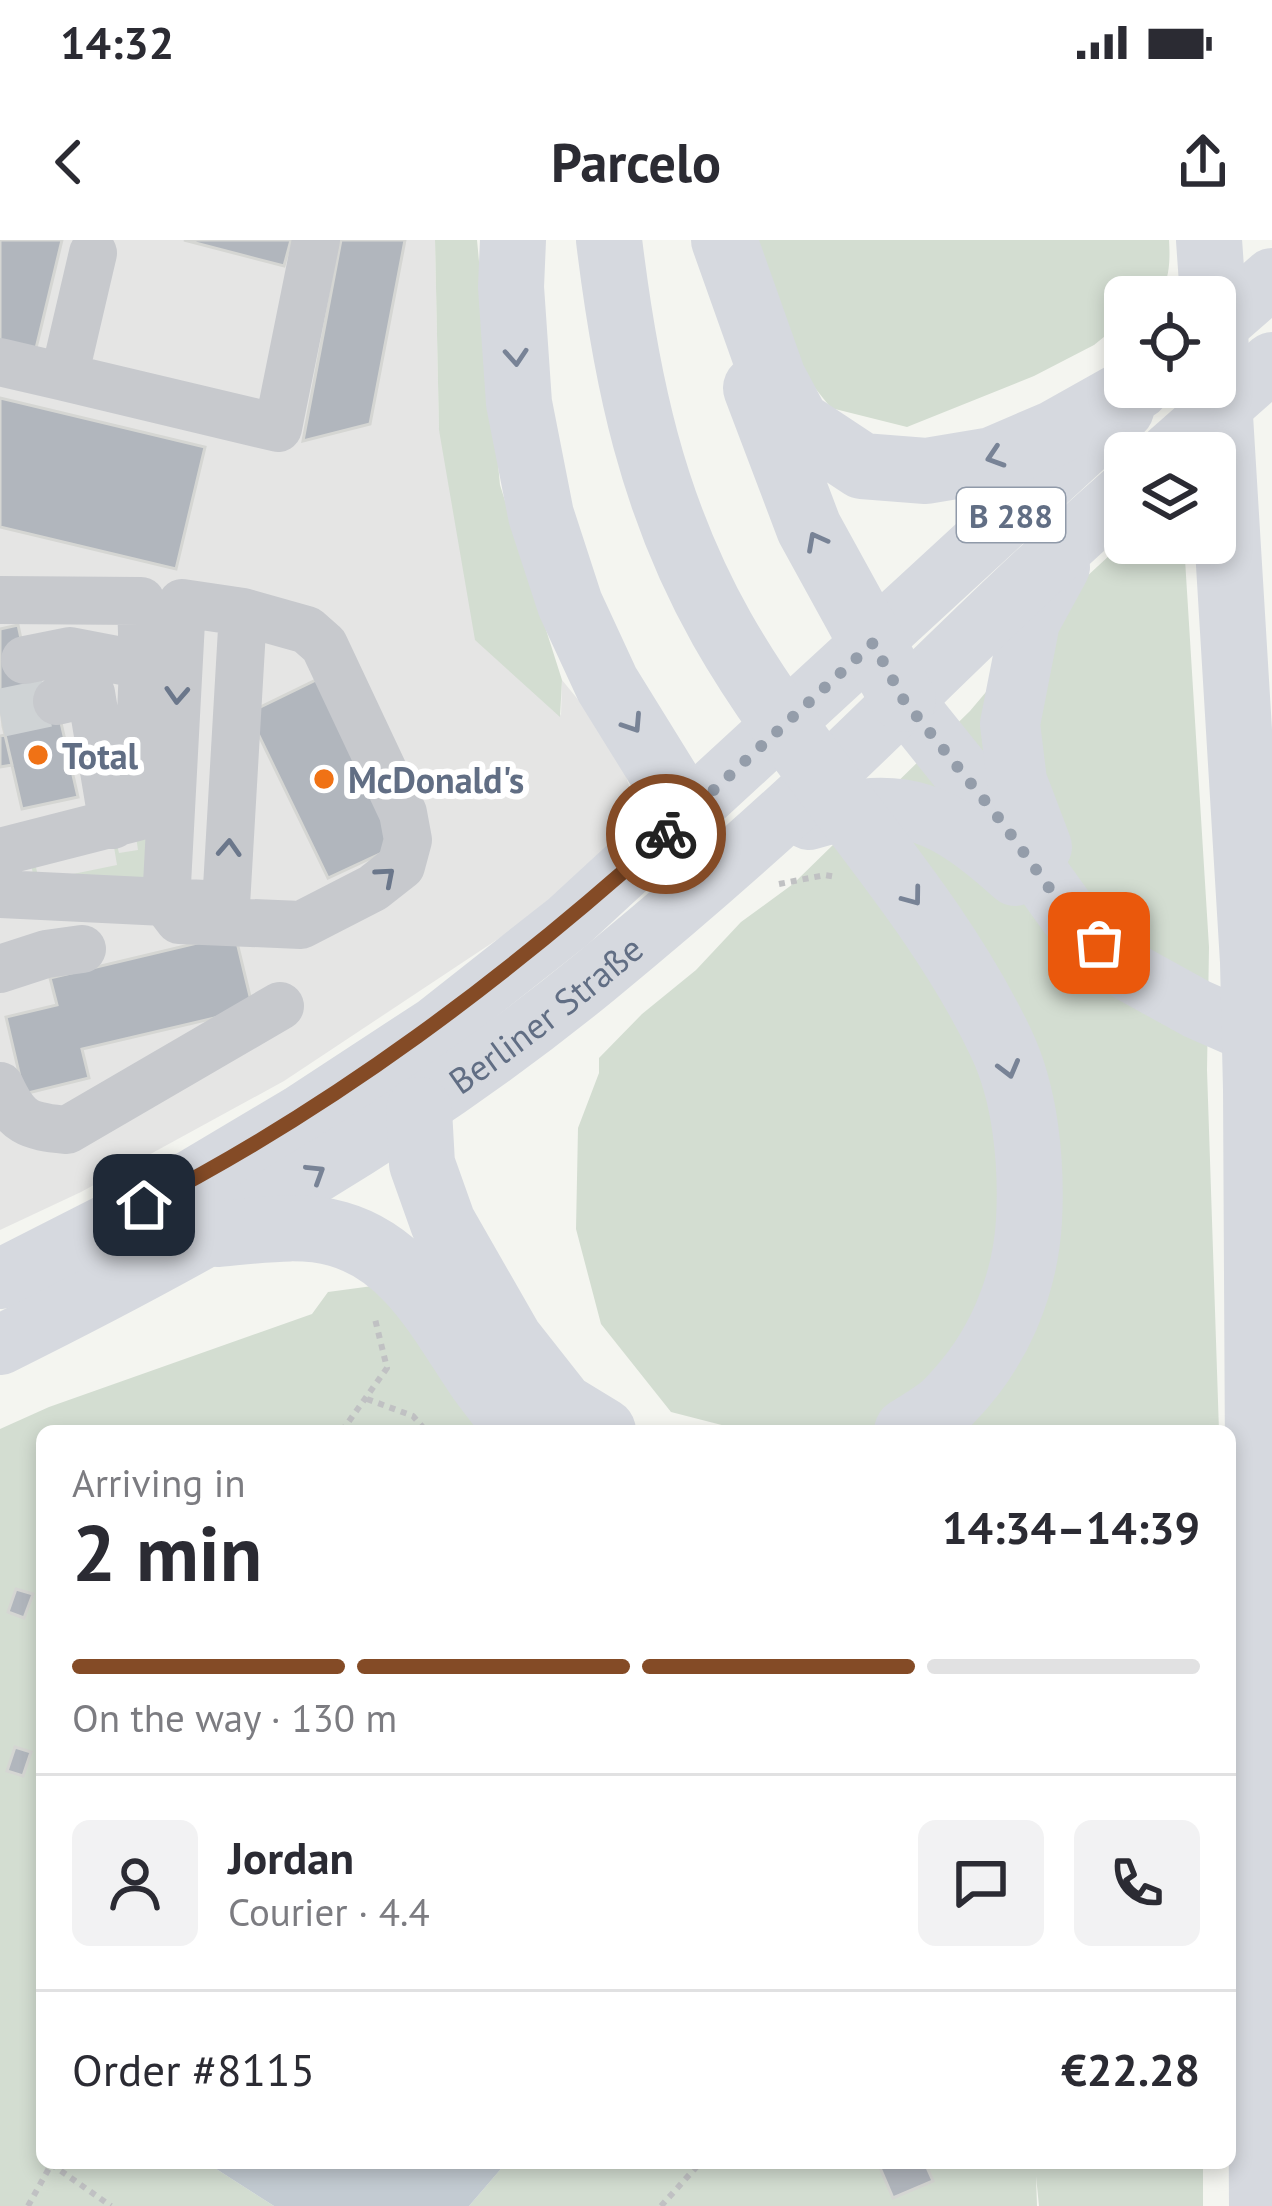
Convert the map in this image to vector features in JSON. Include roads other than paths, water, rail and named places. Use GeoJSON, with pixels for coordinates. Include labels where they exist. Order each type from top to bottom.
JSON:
{"type":"FeatureCollection","features":[{"type":"Feature","properties":{"kind":"highway"},"geometry":{"type":"LineString","coordinates":[[513,240],[511,287],[520,403],[541,515],[570,604],[607,684],[677,797],[677,824]]}},
{"type":"Feature","properties":{"kind":"highway"},"geometry":{"type":"LineString","coordinates":[[609,240],[622,351],[641,433],[685,556],[723,630],[774,711],[932,922],[1003,1046],[1024,1123],[1031,1187],[1027,1260],[998,1339],[950,1402],[916,1425]]}},
{"type":"Feature","properties":{"kind":"highway"},"geometry":{"type":"LineString","coordinates":[[724,240],[773,378],[796,423],[862,466],[926,471],[992,460],[1104,406]]}},
{"type":"Feature","properties":{"kind":"highway"},"geometry":{"type":"LineString","coordinates":[[724,240],[744,349],[772,434],[808,528],[888,671]]}},
{"type":"Feature","properties":{"kind":"highway"},"geometry":{"type":"LineString","coordinates":[[1209,240],[1212,276]]}},
{"type":"Feature","properties":{"kind":"highway"},"geometry":{"type":"LineString","coordinates":[[1220,408],[1253,962],[1264,1065],[1262,2206]]}},
{"type":"Feature","properties":{"kind":"highway"},"geometry":{"type":"LineString","coordinates":[[419,1110],[422,1164],[443,1223],[510,1340],[562,1406],[593,1425]]}},
{"type":"Feature","properties":{"kind":"highway"},"geometry":{"type":"LineString","coordinates":[[217,1234],[291,1228],[341,1234],[379,1255],[426,1294],[515,1425]]}},
{"type":"Feature","properties":{"kind":"highway"},"geometry":{"type":"LineString","coordinates":[[1236,2095],[1262,2141]]}},
{"type":"Feature","properties":{"kind":"main road"},"geometry":{"type":"LineString","coordinates":[[1236,311],[1272,278]]}},
{"type":"Feature","properties":{"kind":"main road"},"geometry":{"type":"LineString","coordinates":[[1193,432],[1272,362]]}},
{"type":"Feature","properties":{"kind":"main road","name":"Berliner Straße"},"geometry":{"type":"LineString","coordinates":[[21,1335],[217,1234],[419,1110],[595,977],[743,849],[888,671],[1129,408]]}},
{"type":"Feature","properties":{"kind":"main road","name":"Berliner Straße"},"geometry":{"type":"LineString","coordinates":[[5,1263],[169,1192],[436,1026],[568,922],[677,824],[1104,510]]}},
{"type":"Feature","properties":{"kind":"main road"},"geometry":{"type":"LineString","coordinates":[[1068,914],[1017,781],[1010,724],[1030,622],[1079,532]]}},
{"type":"Feature","properties":{"kind":"main road"},"geometry":{"type":"LineString","coordinates":[[888,671],[1068,914],[1130,973],[1196,1010],[1264,1065]]}},
{"type":"Feature","properties":{"kind":"main road"},"geometry":{"type":"LineString","coordinates":[[743,849],[779,829],[827,815],[894,807],[944,820],[1041,900],[1068,914]]}},
{"type":"Feature","properties":{"kind":"street"},"geometry":{"type":"LineString","coordinates":[[0,362],[278,428],[316,240]]}},
{"type":"Feature","properties":{"kind":"street"},"geometry":{"type":"LineString","coordinates":[[64,377],[93,253]]}},
{"type":"Feature","properties":{"kind":"street"},"geometry":{"type":"LineString","coordinates":[[0,600],[162,602],[243,612],[307,630],[324,645],[403,813],[408,840],[401,866],[374,888],[301,925],[179,920],[166,903],[162,602]]}},
{"type":"Feature","properties":{"kind":"street"},"geometry":{"type":"LineString","coordinates":[[0,852],[137,817],[143,665],[162,602]]}},
{"type":"Feature","properties":{"kind":"street"},"geometry":{"type":"LineString","coordinates":[[0,894],[226,905],[243,612]]}},
{"type":"Feature","properties":{"kind":"street"},"geometry":{"type":"LineString","coordinates":[[26,660],[70,651],[143,665]]}},
{"type":"Feature","properties":{"kind":"street"},"geometry":{"type":"LineString","coordinates":[[57,701],[91,693],[113,825]]}},
{"type":"Feature","properties":{"kind":"street"},"geometry":{"type":"LineString","coordinates":[[0,969],[46,954],[82,949]]}},
{"type":"Feature","properties":{"kind":"street"},"geometry":{"type":"LineString","coordinates":[[0,1085],[12,1111],[33,1127],[67,1130],[280,1006]]}},
{"type":"Feature","properties":{"kind":"street"},"geometry":{"type":"LineString","coordinates":[[5,1263],[21,1335]]}},
{"type":"Feature","properties":{"kind":"tunnel"},"geometry":{"type":"LineString","coordinates":[[0,713],[57,701]]}},
{"type":"Feature","properties":{"kind":"place","name":"Total"},"geometry":{"type":"Point","coordinates":[38,755]}},
{"type":"Feature","properties":{"kind":"place","name":"McDonald's"},"geometry":{"type":"Point","coordinates":[324,779]}}]}
